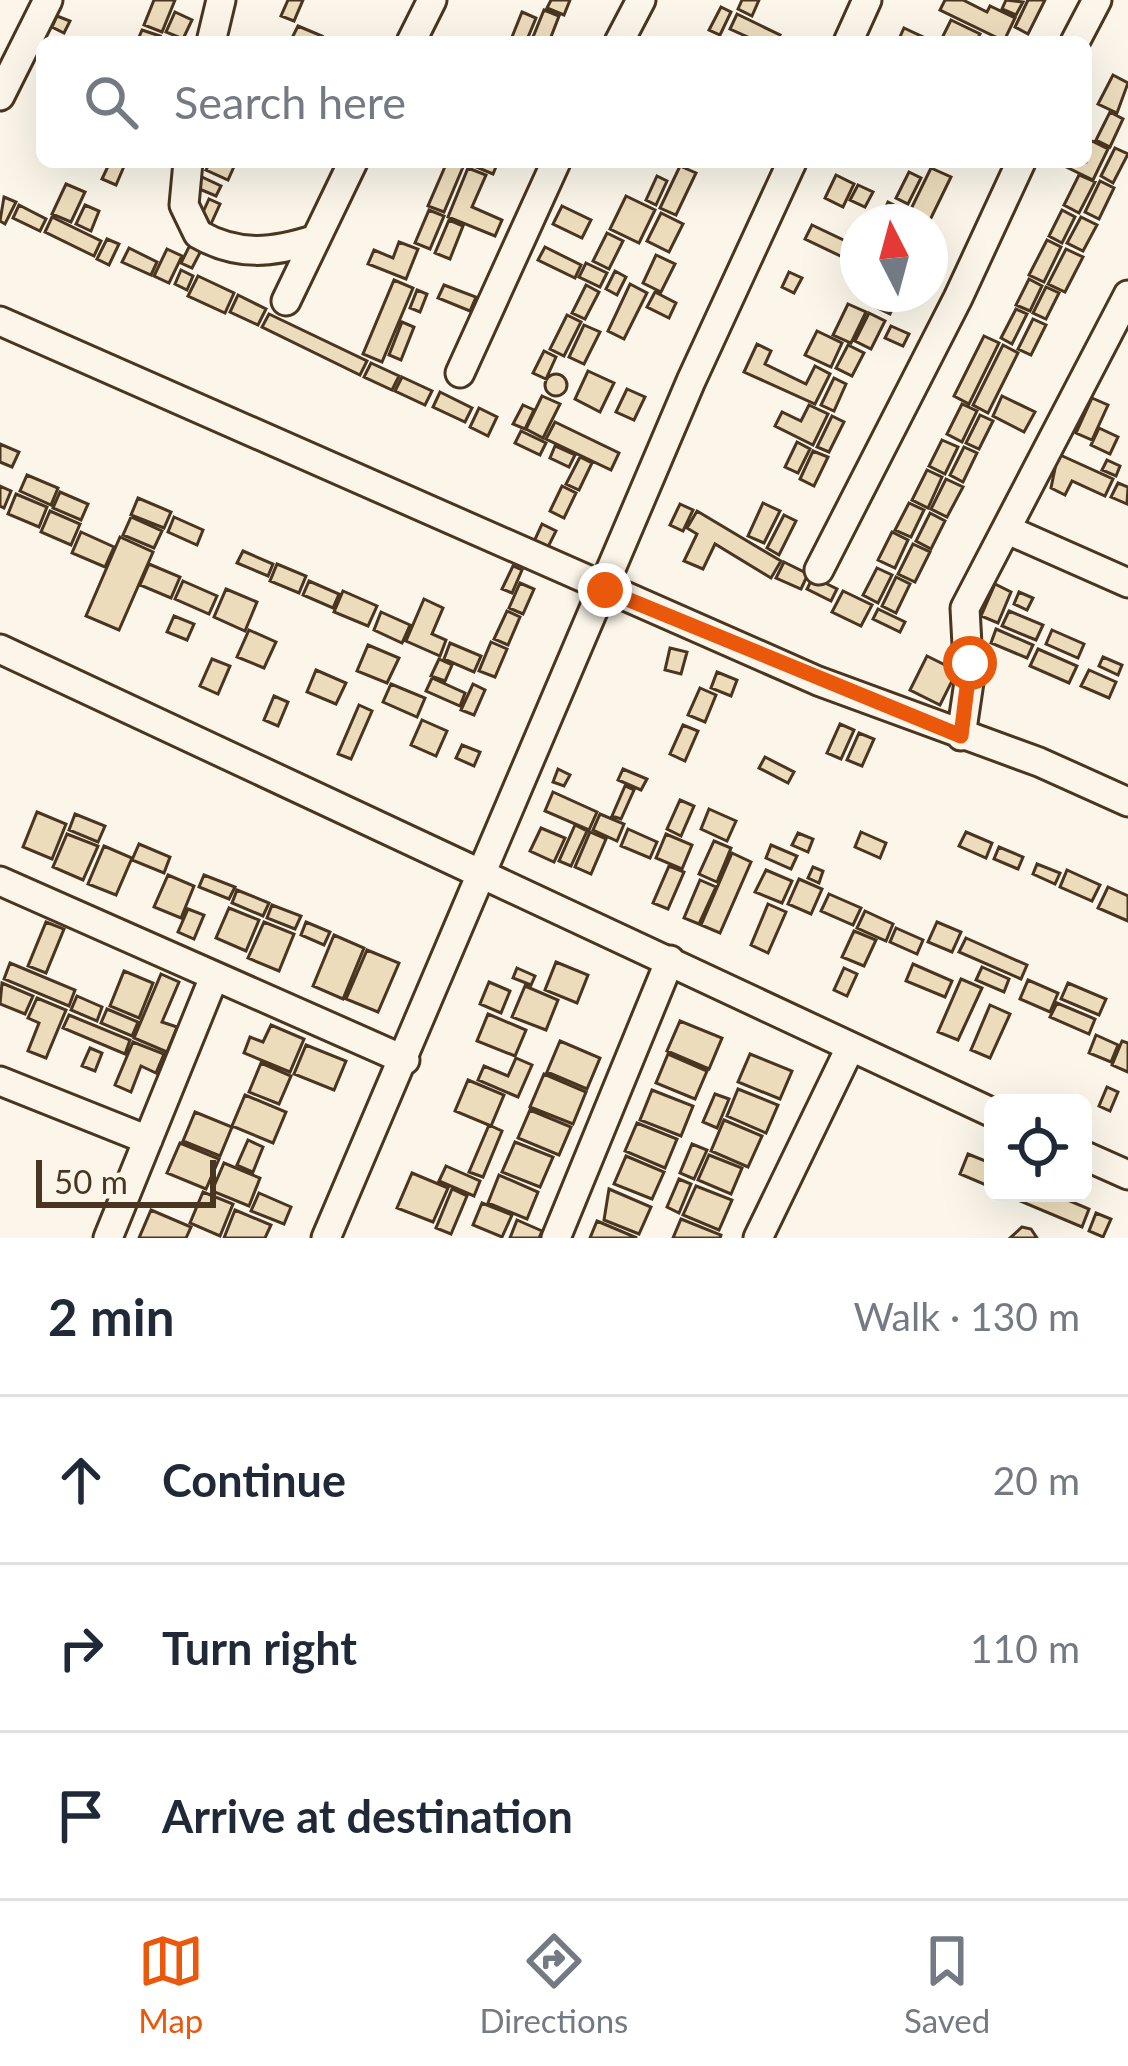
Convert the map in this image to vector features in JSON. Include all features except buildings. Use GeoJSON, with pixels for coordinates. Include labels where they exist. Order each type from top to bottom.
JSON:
{"type":"FeatureCollection","features":[{"type":"Feature","properties":{"kind":"street"},"geometry":{"type":"LineString","coordinates":[[0,96],[47,0]]}},
{"type":"Feature","properties":{"kind":"street"},"geometry":{"type":"LineString","coordinates":[[212,36],[220,0]]}},
{"type":"Feature","properties":{"kind":"street"},"geometry":{"type":"LineString","coordinates":[[622,36],[641,0]]}},
{"type":"Feature","properties":{"kind":"street"},"geometry":{"type":"LineString","coordinates":[[851,36],[866,0]]}},
{"type":"Feature","properties":{"kind":"street"},"geometry":{"type":"LineString","coordinates":[[1078,36],[1097,0]]}},
{"type":"Feature","properties":{"kind":"street"},"geometry":{"type":"LineString","coordinates":[[414,36],[429,1]]}},
{"type":"Feature","properties":{"kind":"street"},"geometry":{"type":"LineString","coordinates":[[187,168],[184,205],[198,234],[240,251],[281,250],[316,239]]}},
{"type":"Feature","properties":{"kind":"street"},"geometry":{"type":"LineString","coordinates":[[286,301],[350,168]]}},
{"type":"Feature","properties":{"kind":"street"},"geometry":{"type":"LineString","coordinates":[[460,373],[553,168]]}},
{"type":"Feature","properties":{"kind":"street"},"geometry":{"type":"LineString","coordinates":[[326,1238],[485,875],[691,381],[790,168]]}},
{"type":"Feature","properties":{"kind":"street"},"geometry":{"type":"LineString","coordinates":[[820,570],[1018,168]]}},
{"type":"Feature","properties":{"kind":"street"},"geometry":{"type":"LineString","coordinates":[[961,736],[969,682],[965,608],[1115,350],[1128,295]]}},
{"type":"Feature","properties":{"kind":"street"},"geometry":{"type":"LineString","coordinates":[[0,321],[605,590],[1128,802]]}},
{"type":"Feature","properties":{"kind":"street"},"geometry":{"type":"LineString","coordinates":[[1008,530],[1128,583]]}},
{"type":"Feature","properties":{"kind":"street"},"geometry":{"type":"LineString","coordinates":[[0,649],[984,1109]]}},
{"type":"Feature","properties":{"kind":"street"},"geometry":{"type":"LineString","coordinates":[[0,881],[405,1060]]}},
{"type":"Feature","properties":{"kind":"street"},"geometry":{"type":"LineString","coordinates":[[556,1238],[670,960]]}},
{"type":"Feature","properties":{"kind":"street"},"geometry":{"type":"LineString","coordinates":[[108,1238],[214,977]]}},
{"type":"Feature","properties":{"kind":"street"},"geometry":{"type":"LineString","coordinates":[[758,1238],[850,1048]]}},
{"type":"Feature","properties":{"kind":"street"},"geometry":{"type":"LineString","coordinates":[[0,1081],[148,1140]]}},
{"type":"Feature","properties":{"kind":"street"},"geometry":{"type":"LineString","coordinates":[[1092,1159],[1128,1175]]}},
{"type":"Feature","properties":{"kind":"route"},"geometry":{"type":"LineString","coordinates":[[605,590],[961,736],[970,663]]}}]}
